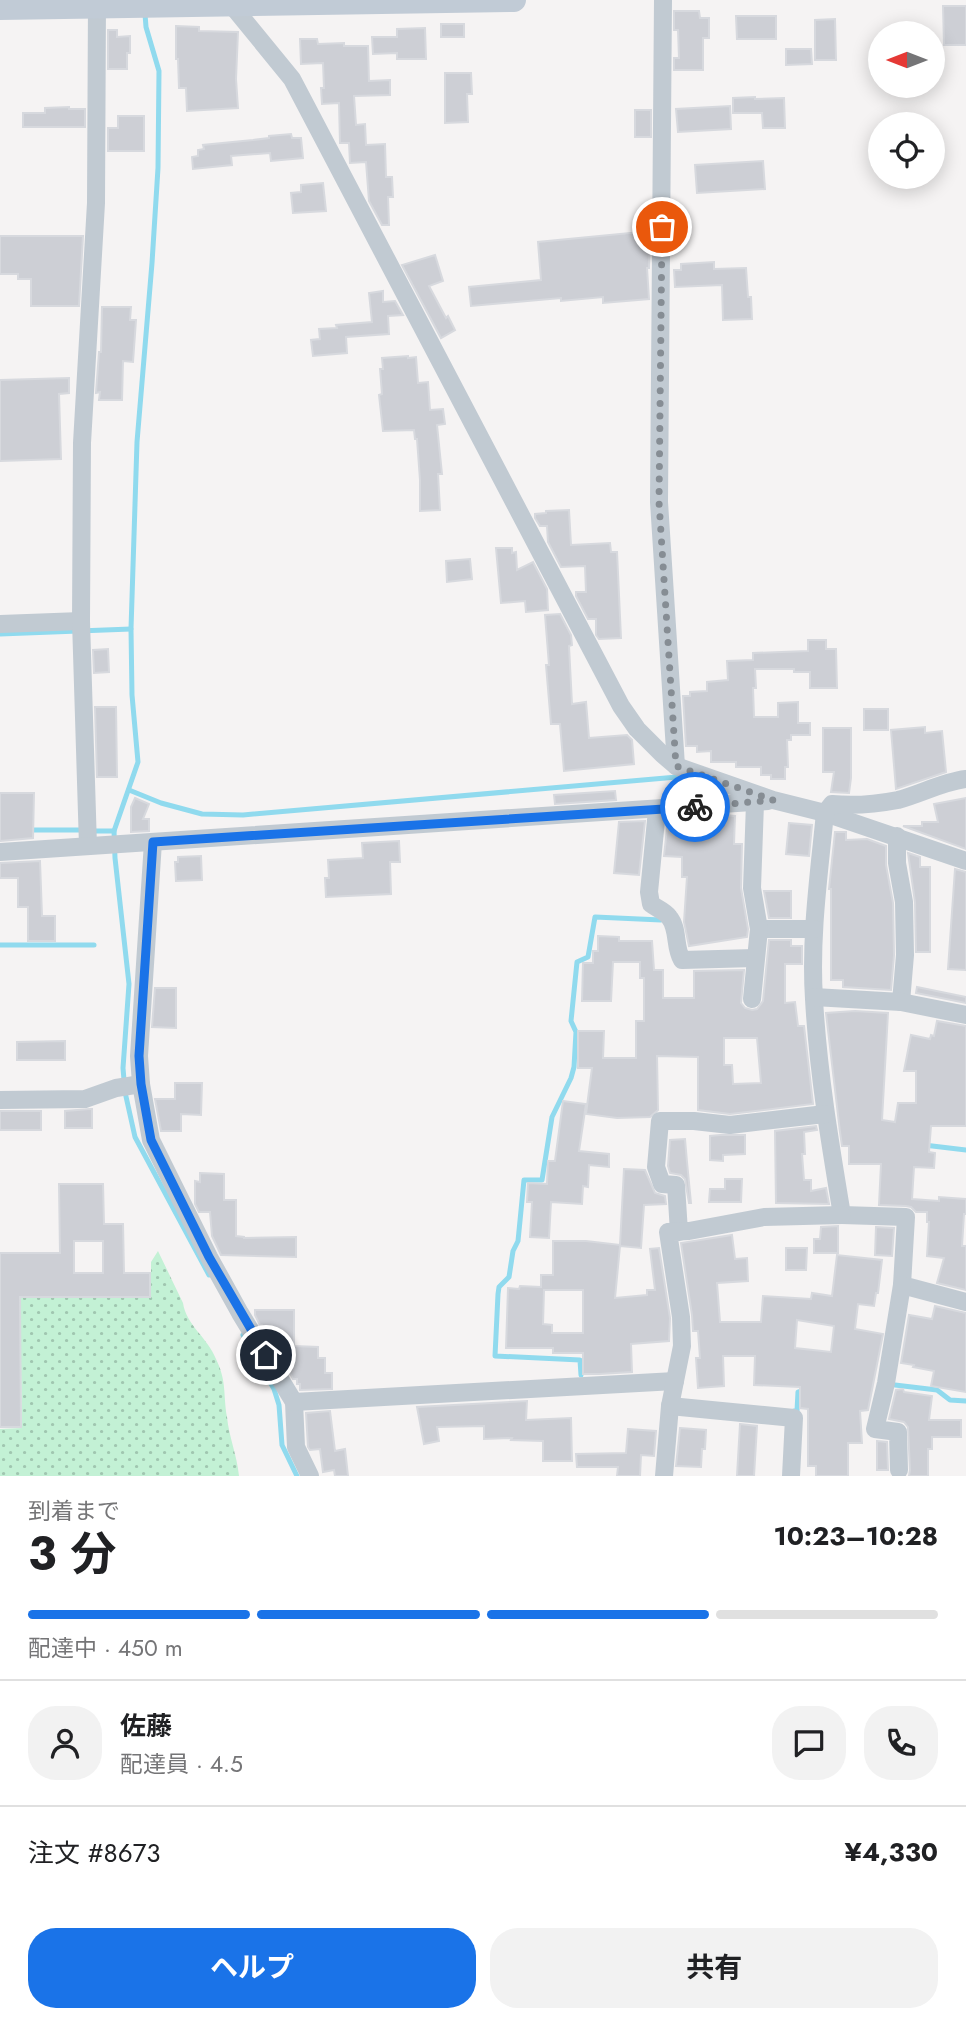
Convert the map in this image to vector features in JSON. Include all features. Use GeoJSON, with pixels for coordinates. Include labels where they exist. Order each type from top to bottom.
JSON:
{"type":"FeatureCollection","features":[{"type":"Feature","properties":{"kind":"main road"},"geometry":{"type":"LineString","coordinates":[[0,8],[105,4],[514,0]]}},
{"type":"Feature","properties":{"kind":"street"},"geometry":{"type":"LineString","coordinates":[[663,0],[659,502],[676,766]]}},
{"type":"Feature","properties":{"kind":"street"},"geometry":{"type":"LineString","coordinates":[[230,3],[292,79],[621,706],[637,729],[676,766],[773,800],[897,836],[966,861]]}},
{"type":"Feature","properties":{"kind":"street"},"geometry":{"type":"LineString","coordinates":[[105,4],[82,443],[81,628],[106,845]]}},
{"type":"Feature","properties":{"kind":"street"},"geometry":{"type":"LineString","coordinates":[[0,624],[81,628]]}},
{"type":"Feature","properties":{"kind":"street"},"geometry":{"type":"LineString","coordinates":[[842,1215],[825,1114],[814,996],[814,929],[825,813],[832,804],[898,799],[950,781],[966,779]]}},
{"type":"Feature","properties":{"kind":"street"},"geometry":{"type":"LineString","coordinates":[[0,852],[657,810],[773,800]]}},
{"type":"Feature","properties":{"kind":"street"},"geometry":{"type":"LineString","coordinates":[[752,999],[758,929],[752,888],[754,803]]}},
{"type":"Feature","properties":{"kind":"street"},"geometry":{"type":"LineString","coordinates":[[657,810],[650,904],[669,915],[682,960],[755,958]]}},
{"type":"Feature","properties":{"kind":"street"},"geometry":{"type":"LineString","coordinates":[[897,836],[897,863],[904,901],[905,954],[901,1002]]}},
{"type":"Feature","properties":{"kind":"street"},"geometry":{"type":"LineString","coordinates":[[153,842],[139,1056],[130,1086],[151,1140],[215,1268],[294,1402],[296,1447],[310,1476]]}},
{"type":"Feature","properties":{"kind":"street"},"geometry":{"type":"LineString","coordinates":[[758,929],[814,929]]}},
{"type":"Feature","properties":{"kind":"street"},"geometry":{"type":"LineString","coordinates":[[814,996],[901,1002],[966,1015]]}},
{"type":"Feature","properties":{"kind":"street"},"geometry":{"type":"LineString","coordinates":[[0,1100],[85,1099],[130,1086]]}},
{"type":"Feature","properties":{"kind":"street"},"geometry":{"type":"LineString","coordinates":[[679,1232],[676,1185],[662,1184],[656,1167],[660,1121],[730,1125],[825,1114]]}},
{"type":"Feature","properties":{"kind":"street"},"geometry":{"type":"LineString","coordinates":[[664,1476],[670,1406],[682,1346],[681,1317],[668,1232],[764,1217],[842,1215],[906,1217],[902,1285],[886,1383],[875,1429],[898,1432],[899,1470]]}},
{"type":"Feature","properties":{"kind":"street"},"geometry":{"type":"LineString","coordinates":[[902,1285],[966,1302]]}},
{"type":"Feature","properties":{"kind":"street"},"geometry":{"type":"LineString","coordinates":[[294,1402],[676,1381]]}},
{"type":"Feature","properties":{"kind":"street"},"geometry":{"type":"LineString","coordinates":[[670,1406],[794,1418],[791,1476]]}},
{"type":"Feature","properties":{"kind":"green space"},"geometry":{"type":"Polygon","coordinates":[[[158,1251],[188,1318],[212,1351],[219,1367],[239,1476],[0,1476],[0,1429],[22,1428],[20,1297],[40,1279],[40,1298],[151,1298],[151,1262],[158,1251]]]}},
{"type":"Feature","properties":{"kind":"building"},"geometry":{"type":"Polygon","coordinates":[[[943,6],[966,6],[966,45],[945,45],[943,6]]]}},
{"type":"Feature","properties":{"kind":"building"},"geometry":{"type":"Polygon","coordinates":[[[674,11],[699,11],[700,18],[709,18],[709,38],[703,38],[703,70],[674,70],[674,58],[679,58],[674,11]]]}},
{"type":"Feature","properties":{"kind":"building"},"geometry":{"type":"Polygon","coordinates":[[[736,16],[776,16],[776,39],[737,39],[736,16]]]}},
{"type":"Feature","properties":{"kind":"building"},"geometry":{"type":"Polygon","coordinates":[[[835,19],[836,60],[815,60],[815,20],[835,19]]]}},
{"type":"Feature","properties":{"kind":"building"},"geometry":{"type":"Polygon","coordinates":[[[441,24],[464,24],[464,37],[441,37],[441,24]]]}},
{"type":"Feature","properties":{"kind":"building"},"geometry":{"type":"Polygon","coordinates":[[[176,26],[199,27],[199,31],[238,32],[238,108],[187,111],[186,88],[179,88],[176,26]]]}},
{"type":"Feature","properties":{"kind":"building"},"geometry":{"type":"Polygon","coordinates":[[[425,28],[426,59],[397,59],[397,53],[373,54],[372,37],[397,37],[397,29],[425,28]]]}},
{"type":"Feature","properties":{"kind":"building"},"geometry":{"type":"Polygon","coordinates":[[[108,30],[117,30],[117,37],[130,36],[127,69],[108,69],[108,30]]]}},
{"type":"Feature","properties":{"kind":"building"},"geometry":{"type":"Polygon","coordinates":[[[300,39],[317,39],[318,44],[368,46],[369,81],[390,80],[390,95],[354,96],[356,125],[365,124],[366,145],[385,144],[386,177],[392,177],[393,197],[388,197],[389,225],[382,225],[369,201],[366,162],[350,163],[349,143],[340,143],[339,103],[322,104],[323,63],[301,64],[300,39]]]}},
{"type":"Feature","properties":{"kind":"building"},"geometry":{"type":"Polygon","coordinates":[[[786,49],[811,49],[812,64],[786,65],[786,49]]]}},
{"type":"Feature","properties":{"kind":"building"},"geometry":{"type":"Polygon","coordinates":[[[445,73],[471,73],[472,94],[467,94],[468,122],[445,123],[445,73]]]}},
{"type":"Feature","properties":{"kind":"building"},"geometry":{"type":"Polygon","coordinates":[[[733,98],[784,98],[785,128],[763,128],[762,113],[733,113],[733,98]]]}},
{"type":"Feature","properties":{"kind":"building"},"geometry":{"type":"Polygon","coordinates":[[[730,106],[731,129],[678,132],[676,109],[730,106]]]}},
{"type":"Feature","properties":{"kind":"building"},"geometry":{"type":"Polygon","coordinates":[[[45,108],[85,109],[85,127],[23,127],[23,113],[45,113],[45,108]]]}},
{"type":"Feature","properties":{"kind":"building"},"geometry":{"type":"Polygon","coordinates":[[[635,110],[651,110],[651,137],[635,137],[635,110]]]}},
{"type":"Feature","properties":{"kind":"building"},"geometry":{"type":"Polygon","coordinates":[[[118,116],[144,116],[144,151],[108,151],[108,128],[118,128],[118,116]]]}},
{"type":"Feature","properties":{"kind":"building"},"geometry":{"type":"Polygon","coordinates":[[[291,134],[292,138],[301,138],[303,158],[271,161],[270,153],[231,156],[232,165],[193,169],[192,157],[198,156],[198,150],[204,149],[203,145],[291,134]]]}},
{"type":"Feature","properties":{"kind":"building"},"geometry":{"type":"Polygon","coordinates":[[[763,161],[765,189],[697,193],[695,165],[763,161]]]}},
{"type":"Feature","properties":{"kind":"building"},"geometry":{"type":"Polygon","coordinates":[[[323,183],[326,211],[293,213],[291,193],[301,192],[301,185],[323,183]]]}},
{"type":"Feature","properties":{"kind":"building"},"geometry":{"type":"Polygon","coordinates":[[[650,231],[647,268],[649,299],[603,303],[603,297],[561,301],[561,298],[471,306],[469,287],[541,280],[538,242],[650,231]]]}},
{"type":"Feature","properties":{"kind":"building"},"geometry":{"type":"Polygon","coordinates":[[[0,236],[83,236],[79,306],[31,306],[31,279],[18,279],[18,274],[0,274],[0,236]]]}},
{"type":"Feature","properties":{"kind":"building"},"geometry":{"type":"Polygon","coordinates":[[[435,255],[443,281],[429,286],[455,330],[441,338],[402,265],[435,255]]]}},
{"type":"Feature","properties":{"kind":"building"},"geometry":{"type":"Polygon","coordinates":[[[714,262],[714,269],[746,268],[752,319],[723,320],[722,285],[675,287],[674,270],[681,270],[681,264],[714,262]]]}},
{"type":"Feature","properties":{"kind":"building"},"geometry":{"type":"Polygon","coordinates":[[[383,291],[383,302],[395,301],[403,315],[388,316],[389,334],[346,337],[347,353],[313,356],[311,340],[320,339],[319,329],[372,322],[369,293],[383,291]]]}},
{"type":"Feature","properties":{"kind":"building"},"geometry":{"type":"Polygon","coordinates":[[[102,307],[131,307],[130,320],[136,320],[133,362],[123,361],[122,400],[99,400],[100,392],[96,393],[101,352],[102,307]]]}},
{"type":"Feature","properties":{"kind":"building"},"geometry":{"type":"Polygon","coordinates":[[[416,357],[418,383],[428,382],[430,410],[443,409],[445,424],[437,425],[442,474],[438,474],[440,510],[420,511],[417,439],[414,430],[383,431],[379,395],[382,394],[382,358],[416,357]]]}},
{"type":"Feature","properties":{"kind":"building"},"geometry":{"type":"Polygon","coordinates":[[[69,378],[69,393],[59,394],[61,459],[0,461],[0,380],[69,378]]]}},
{"type":"Feature","properties":{"kind":"building"},"geometry":{"type":"Polygon","coordinates":[[[569,510],[571,545],[610,543],[611,552],[617,552],[621,638],[599,639],[596,635],[596,619],[588,619],[576,596],[576,592],[586,592],[585,566],[561,567],[548,542],[547,526],[540,526],[535,518],[535,514],[546,511],[569,510]]]}},
{"type":"Feature","properties":{"kind":"building"},"geometry":{"type":"Polygon","coordinates":[[[496,548],[512,548],[512,553],[516,552],[517,570],[533,562],[547,589],[548,610],[526,612],[525,601],[501,603],[496,548]]]}},
{"type":"Feature","properties":{"kind":"building"},"geometry":{"type":"Polygon","coordinates":[[[470,559],[472,579],[447,582],[446,561],[470,559]]]}},
{"type":"Feature","properties":{"kind":"building"},"geometry":{"type":"Polygon","coordinates":[[[560,614],[571,635],[572,645],[569,646],[572,704],[586,702],[589,738],[627,735],[632,740],[634,764],[564,771],[560,724],[551,724],[546,665],[549,665],[545,615],[560,614]]]}},
{"type":"Feature","properties":{"kind":"building"},"geometry":{"type":"Polygon","coordinates":[[[808,640],[826,640],[826,649],[836,649],[837,688],[810,688],[810,672],[794,672],[794,669],[755,669],[754,717],[778,717],[778,703],[798,702],[798,723],[810,723],[810,735],[791,735],[791,740],[787,740],[788,767],[785,767],[785,779],[771,779],[771,775],[761,775],[761,767],[736,767],[736,762],[711,762],[711,751],[697,752],[697,746],[686,746],[683,696],[690,696],[690,692],[707,691],[707,682],[728,680],[727,661],[753,660],[753,653],[808,651],[808,640]]]}},
{"type":"Feature","properties":{"kind":"building"},"geometry":{"type":"Polygon","coordinates":[[[108,649],[109,672],[94,673],[93,650],[108,649]]]}},
{"type":"Feature","properties":{"kind":"building"},"geometry":{"type":"Polygon","coordinates":[[[95,707],[116,707],[117,777],[97,777],[95,707]]]}},
{"type":"Feature","properties":{"kind":"building"},"geometry":{"type":"Polygon","coordinates":[[[864,709],[888,709],[888,730],[864,730],[864,709]]]}},
{"type":"Feature","properties":{"kind":"building"},"geometry":{"type":"Polygon","coordinates":[[[925,727],[925,733],[942,731],[946,772],[896,789],[891,730],[925,727]]]}},
{"type":"Feature","properties":{"kind":"building"},"geometry":{"type":"Polygon","coordinates":[[[823,728],[851,728],[849,793],[831,792],[834,772],[823,772],[823,728]]]}},
{"type":"Feature","properties":{"kind":"building"},"geometry":{"type":"Polygon","coordinates":[[[615,791],[616,800],[555,804],[554,795],[615,791]]]}},
{"type":"Feature","properties":{"kind":"building"},"geometry":{"type":"Polygon","coordinates":[[[0,793],[34,793],[33,838],[0,841],[0,793]]]}},
{"type":"Feature","properties":{"kind":"building"},"geometry":{"type":"Polygon","coordinates":[[[135,798],[149,804],[143,819],[149,819],[149,831],[131,832],[131,807],[135,798]]]}},
{"type":"Feature","properties":{"kind":"building"},"geometry":{"type":"Polygon","coordinates":[[[966,798],[966,849],[903,826],[922,826],[922,822],[938,822],[934,804],[966,798]]]}},
{"type":"Feature","properties":{"kind":"building"},"geometry":{"type":"Polygon","coordinates":[[[735,816],[734,844],[742,844],[741,888],[747,937],[689,946],[684,922],[687,877],[682,877],[682,857],[664,856],[668,819],[735,816]]]}},
{"type":"Feature","properties":{"kind":"building"},"geometry":{"type":"Polygon","coordinates":[[[645,821],[639,875],[614,873],[619,822],[645,821]]]}},
{"type":"Feature","properties":{"kind":"building"},"geometry":{"type":"Polygon","coordinates":[[[789,823],[812,825],[809,856],[786,854],[789,823]]]}},
{"type":"Feature","properties":{"kind":"building"},"geometry":{"type":"Polygon","coordinates":[[[835,832],[846,832],[846,840],[867,839],[886,846],[886,865],[893,903],[894,955],[891,990],[843,987],[843,980],[831,980],[829,889],[835,832]]]}},
{"type":"Feature","properties":{"kind":"building"},"geometry":{"type":"Polygon","coordinates":[[[399,841],[400,862],[390,862],[391,894],[326,897],[328,860],[363,858],[362,843],[399,841]]]}},
{"type":"Feature","properties":{"kind":"building"},"geometry":{"type":"Polygon","coordinates":[[[908,853],[920,857],[920,867],[930,867],[930,952],[916,952],[915,902],[908,853]]]}},
{"type":"Feature","properties":{"kind":"building"},"geometry":{"type":"Polygon","coordinates":[[[201,856],[202,880],[176,881],[175,862],[178,862],[178,857],[201,856]]]}},
{"type":"Feature","properties":{"kind":"building"},"geometry":{"type":"Polygon","coordinates":[[[40,861],[42,916],[55,916],[55,941],[28,941],[28,907],[18,907],[18,878],[0,878],[0,863],[40,861]]]}},
{"type":"Feature","properties":{"kind":"building"},"geometry":{"type":"Polygon","coordinates":[[[955,869],[966,872],[966,970],[948,969],[955,869]]]}},
{"type":"Feature","properties":{"kind":"building"},"geometry":{"type":"Polygon","coordinates":[[[764,891],[791,891],[791,918],[769,918],[764,891]]]}},
{"type":"Feature","properties":{"kind":"building"},"geometry":{"type":"Polygon","coordinates":[[[598,936],[619,937],[619,941],[652,941],[654,970],[663,970],[663,998],[694,998],[694,971],[744,970],[741,1003],[752,1010],[757,1009],[763,1001],[769,940],[791,940],[791,946],[802,946],[802,964],[785,964],[785,1003],[795,1002],[798,1026],[804,1026],[813,1104],[730,1114],[698,1110],[698,1057],[657,1056],[658,1110],[650,1117],[617,1118],[586,1114],[592,1068],[578,1068],[578,1031],[604,1031],[603,1058],[636,1058],[636,1021],[644,1021],[644,978],[640,978],[640,962],[613,962],[611,1001],[582,1001],[583,963],[593,963],[593,951],[598,951],[598,936]],[[724,1038],[724,1065],[732,1065],[733,1084],[761,1083],[757,1038],[724,1038]]]}},
{"type":"Feature","properties":{"kind":"building"},"geometry":{"type":"Polygon","coordinates":[[[917,987],[966,997],[966,1003],[916,993],[917,987]]]}},
{"type":"Feature","properties":{"kind":"building"},"geometry":{"type":"Polygon","coordinates":[[[155,988],[176,988],[176,1028],[152,1027],[155,988]]]}},
{"type":"Feature","properties":{"kind":"building"},"geometry":{"type":"Polygon","coordinates":[[[826,1013],[888,1013],[882,1120],[895,1122],[898,1103],[916,1103],[916,1071],[904,1071],[911,1035],[930,1039],[931,1035],[934,1036],[937,1021],[966,1026],[966,1126],[931,1126],[929,1152],[935,1153],[934,1168],[914,1167],[912,1199],[966,1199],[962,1246],[966,1246],[966,1290],[937,1283],[944,1258],[927,1256],[927,1212],[916,1212],[906,1206],[879,1205],[881,1164],[849,1164],[849,1146],[842,1146],[826,1013]]]}},
{"type":"Feature","properties":{"kind":"building"},"geometry":{"type":"Polygon","coordinates":[[[65,1041],[65,1060],[17,1060],[17,1042],[65,1041]]]}},
{"type":"Feature","properties":{"kind":"building"},"geometry":{"type":"Polygon","coordinates":[[[175,1083],[202,1083],[201,1115],[181,1114],[181,1131],[161,1131],[155,1099],[175,1099],[175,1083]]]}},
{"type":"Feature","properties":{"kind":"building"},"geometry":{"type":"Polygon","coordinates":[[[563,1101],[586,1104],[579,1151],[609,1154],[609,1167],[589,1165],[588,1187],[583,1186],[582,1204],[551,1202],[549,1238],[530,1237],[532,1202],[527,1202],[528,1183],[547,1184],[548,1161],[555,1161],[563,1101]]]}},
{"type":"Feature","properties":{"kind":"building"},"geometry":{"type":"Polygon","coordinates":[[[92,1109],[92,1128],[65,1128],[65,1111],[92,1109]]]}},
{"type":"Feature","properties":{"kind":"building"},"geometry":{"type":"Polygon","coordinates":[[[0,1111],[41,1111],[41,1130],[0,1130],[0,1111]]]}},
{"type":"Feature","properties":{"kind":"building"},"geometry":{"type":"Polygon","coordinates":[[[816,1126],[817,1130],[804,1132],[804,1180],[811,1180],[811,1191],[826,1188],[829,1204],[776,1203],[775,1131],[816,1126]]]}},
{"type":"Feature","properties":{"kind":"building"},"geometry":{"type":"Polygon","coordinates":[[[745,1135],[745,1154],[723,1155],[723,1161],[710,1160],[710,1136],[745,1135]]]}},
{"type":"Feature","properties":{"kind":"building"},"geometry":{"type":"Polygon","coordinates":[[[685,1139],[691,1203],[685,1179],[681,1175],[670,1173],[668,1166],[670,1140],[685,1139]]]}},
{"type":"Feature","properties":{"kind":"building"},"geometry":{"type":"Polygon","coordinates":[[[624,1169],[645,1170],[655,1193],[665,1196],[666,1204],[644,1205],[641,1248],[620,1246],[615,1298],[647,1295],[647,1290],[655,1290],[650,1249],[659,1248],[670,1318],[669,1341],[631,1344],[632,1372],[599,1374],[583,1374],[583,1353],[553,1353],[553,1348],[506,1348],[508,1288],[541,1287],[541,1275],[553,1275],[553,1241],[620,1245],[624,1169]],[[544,1290],[543,1324],[552,1325],[552,1333],[583,1333],[583,1290],[544,1290]]]}},
{"type":"Feature","properties":{"kind":"building"},"geometry":{"type":"Polygon","coordinates":[[[200,1173],[224,1174],[224,1200],[236,1200],[236,1236],[296,1237],[296,1257],[221,1255],[212,1236],[210,1212],[199,1212],[195,1204],[195,1181],[200,1182],[200,1173]]]}},
{"type":"Feature","properties":{"kind":"building"},"geometry":{"type":"Polygon","coordinates":[[[725,1179],[742,1179],[741,1202],[709,1202],[710,1189],[725,1189],[725,1179]]]}},
{"type":"Feature","properties":{"kind":"building"},"geometry":{"type":"Polygon","coordinates":[[[59,1184],[103,1184],[104,1224],[123,1224],[124,1273],[150,1273],[150,1297],[20,1297],[21,1427],[0,1427],[0,1253],[60,1253],[59,1184]],[[74,1241],[74,1273],[103,1273],[103,1241],[74,1241]]]}},
{"type":"Feature","properties":{"kind":"building"},"geometry":{"type":"Polygon","coordinates":[[[838,1226],[838,1253],[814,1253],[814,1239],[820,1239],[821,1227],[838,1226]]]}},
{"type":"Feature","properties":{"kind":"building"},"geometry":{"type":"Polygon","coordinates":[[[876,1227],[894,1228],[892,1256],[875,1255],[876,1227]]]}},
{"type":"Feature","properties":{"kind":"building"},"geometry":{"type":"Polygon","coordinates":[[[732,1235],[735,1259],[747,1258],[748,1281],[717,1283],[720,1322],[761,1322],[763,1296],[811,1299],[812,1293],[832,1296],[837,1255],[882,1260],[874,1306],[858,1304],[855,1329],[883,1334],[868,1410],[860,1411],[862,1443],[848,1443],[848,1476],[816,1476],[816,1466],[808,1466],[808,1409],[800,1408],[800,1387],[754,1385],[755,1356],[723,1356],[724,1386],[698,1388],[698,1331],[693,1331],[681,1243],[732,1235]],[[797,1320],[795,1348],[831,1352],[834,1326],[797,1320]]]}},
{"type":"Feature","properties":{"kind":"building"},"geometry":{"type":"Polygon","coordinates":[[[786,1248],[807,1248],[806,1270],[786,1270],[786,1248]]]}},
{"type":"Feature","properties":{"kind":"building"},"geometry":{"type":"Polygon","coordinates":[[[935,1306],[966,1313],[966,1392],[931,1386],[934,1371],[901,1363],[909,1315],[932,1319],[935,1306]]]}},
{"type":"Feature","properties":{"kind":"building"},"geometry":{"type":"Polygon","coordinates":[[[255,1310],[294,1310],[294,1346],[318,1347],[318,1358],[325,1358],[325,1373],[332,1373],[332,1389],[300,1390],[300,1384],[297,1384],[297,1379],[293,1379],[288,1369],[288,1357],[280,1357],[269,1340],[270,1335],[267,1335],[260,1325],[255,1310]]]}},
{"type":"Feature","properties":{"kind":"building"},"geometry":{"type":"Polygon","coordinates":[[[903,1389],[904,1392],[932,1396],[929,1420],[961,1420],[961,1437],[932,1437],[932,1449],[928,1449],[928,1476],[909,1476],[908,1427],[904,1422],[889,1419],[896,1390],[903,1389]]]}},
{"type":"Feature","properties":{"kind":"building"},"geometry":{"type":"Polygon","coordinates":[[[527,1401],[526,1420],[571,1418],[572,1461],[543,1461],[543,1441],[484,1439],[484,1426],[437,1427],[439,1441],[424,1444],[417,1407],[527,1401]]]}},
{"type":"Feature","properties":{"kind":"building"},"geometry":{"type":"Polygon","coordinates":[[[330,1411],[335,1451],[345,1449],[348,1476],[335,1476],[334,1470],[323,1472],[320,1449],[310,1450],[308,1447],[306,1413],[330,1411]]]}},
{"type":"Feature","properties":{"kind":"building"},"geometry":{"type":"Polygon","coordinates":[[[740,1424],[757,1426],[754,1476],[737,1476],[740,1424]]]}},
{"type":"Feature","properties":{"kind":"building"},"geometry":{"type":"Polygon","coordinates":[[[680,1428],[706,1430],[701,1467],[676,1466],[680,1428]]]}},
{"type":"Feature","properties":{"kind":"building"},"geometry":{"type":"Polygon","coordinates":[[[628,1429],[656,1431],[654,1456],[641,1455],[640,1476],[617,1476],[618,1467],[577,1467],[576,1454],[626,1453],[628,1429]]]}},
{"type":"Feature","properties":{"kind":"building"},"geometry":{"type":"Polygon","coordinates":[[[877,1441],[887,1442],[888,1470],[877,1470],[877,1441]]]}},
{"type":"Feature","properties":{"kind":"waterway"},"geometry":{"type":"LineString","coordinates":[[145,14],[146,27],[159,71],[158,168],[137,442],[131,629],[132,695],[138,762],[114,831],[129,984],[123,1068],[125,1092],[135,1137],[209,1275]]}},
{"type":"Feature","properties":{"kind":"waterway"},"geometry":{"type":"LineString","coordinates":[[0,634],[131,629]]}},
{"type":"Feature","properties":{"kind":"waterway"},"geometry":{"type":"LineString","coordinates":[[129,790],[161,803],[202,814],[243,815],[677,777]]}},
{"type":"Feature","properties":{"kind":"waterway"},"geometry":{"type":"LineString","coordinates":[[28,830],[81,830]]}},
{"type":"Feature","properties":{"kind":"waterway"},"geometry":{"type":"LineString","coordinates":[[94,831],[114,831]]}},
{"type":"Feature","properties":{"kind":"waterway"},"geometry":{"type":"LineString","coordinates":[[581,1375],[580,1360],[495,1356],[499,1287],[509,1277],[513,1251],[518,1241],[524,1180],[542,1180],[552,1117],[574,1067],[576,1032],[571,1021],[577,962],[588,957],[595,917],[661,920]]}},
{"type":"Feature","properties":{"kind":"waterway"},"geometry":{"type":"LineString","coordinates":[[0,945],[94,945]]}},
{"type":"Feature","properties":{"kind":"waterway"},"geometry":{"type":"LineString","coordinates":[[924,1145],[966,1150]]}},
{"type":"Feature","properties":{"kind":"waterway"},"geometry":{"type":"LineString","coordinates":[[243,1335],[274,1389],[279,1405],[282,1445],[297,1476]]}},
{"type":"Feature","properties":{"kind":"waterway"},"geometry":{"type":"LineString","coordinates":[[895,1385],[937,1390],[950,1400],[966,1401]]}},
{"type":"Feature","properties":{"kind":"waterway"},"geometry":{"type":"LineString","coordinates":[[794,1411],[797,1411],[798,1392],[807,1389]]}},
{"type":"Feature","properties":{"kind":"way so far"},"geometry":{"type":"LineString","coordinates":[[662,227],[659,502],[676,766],[773,800],[695,807]]}},
{"type":"Feature","properties":{"kind":"route"},"geometry":{"type":"LineString","coordinates":[[266,1355],[209,1257],[151,1140],[139,1056],[153,842],[695,807]]}}]}
